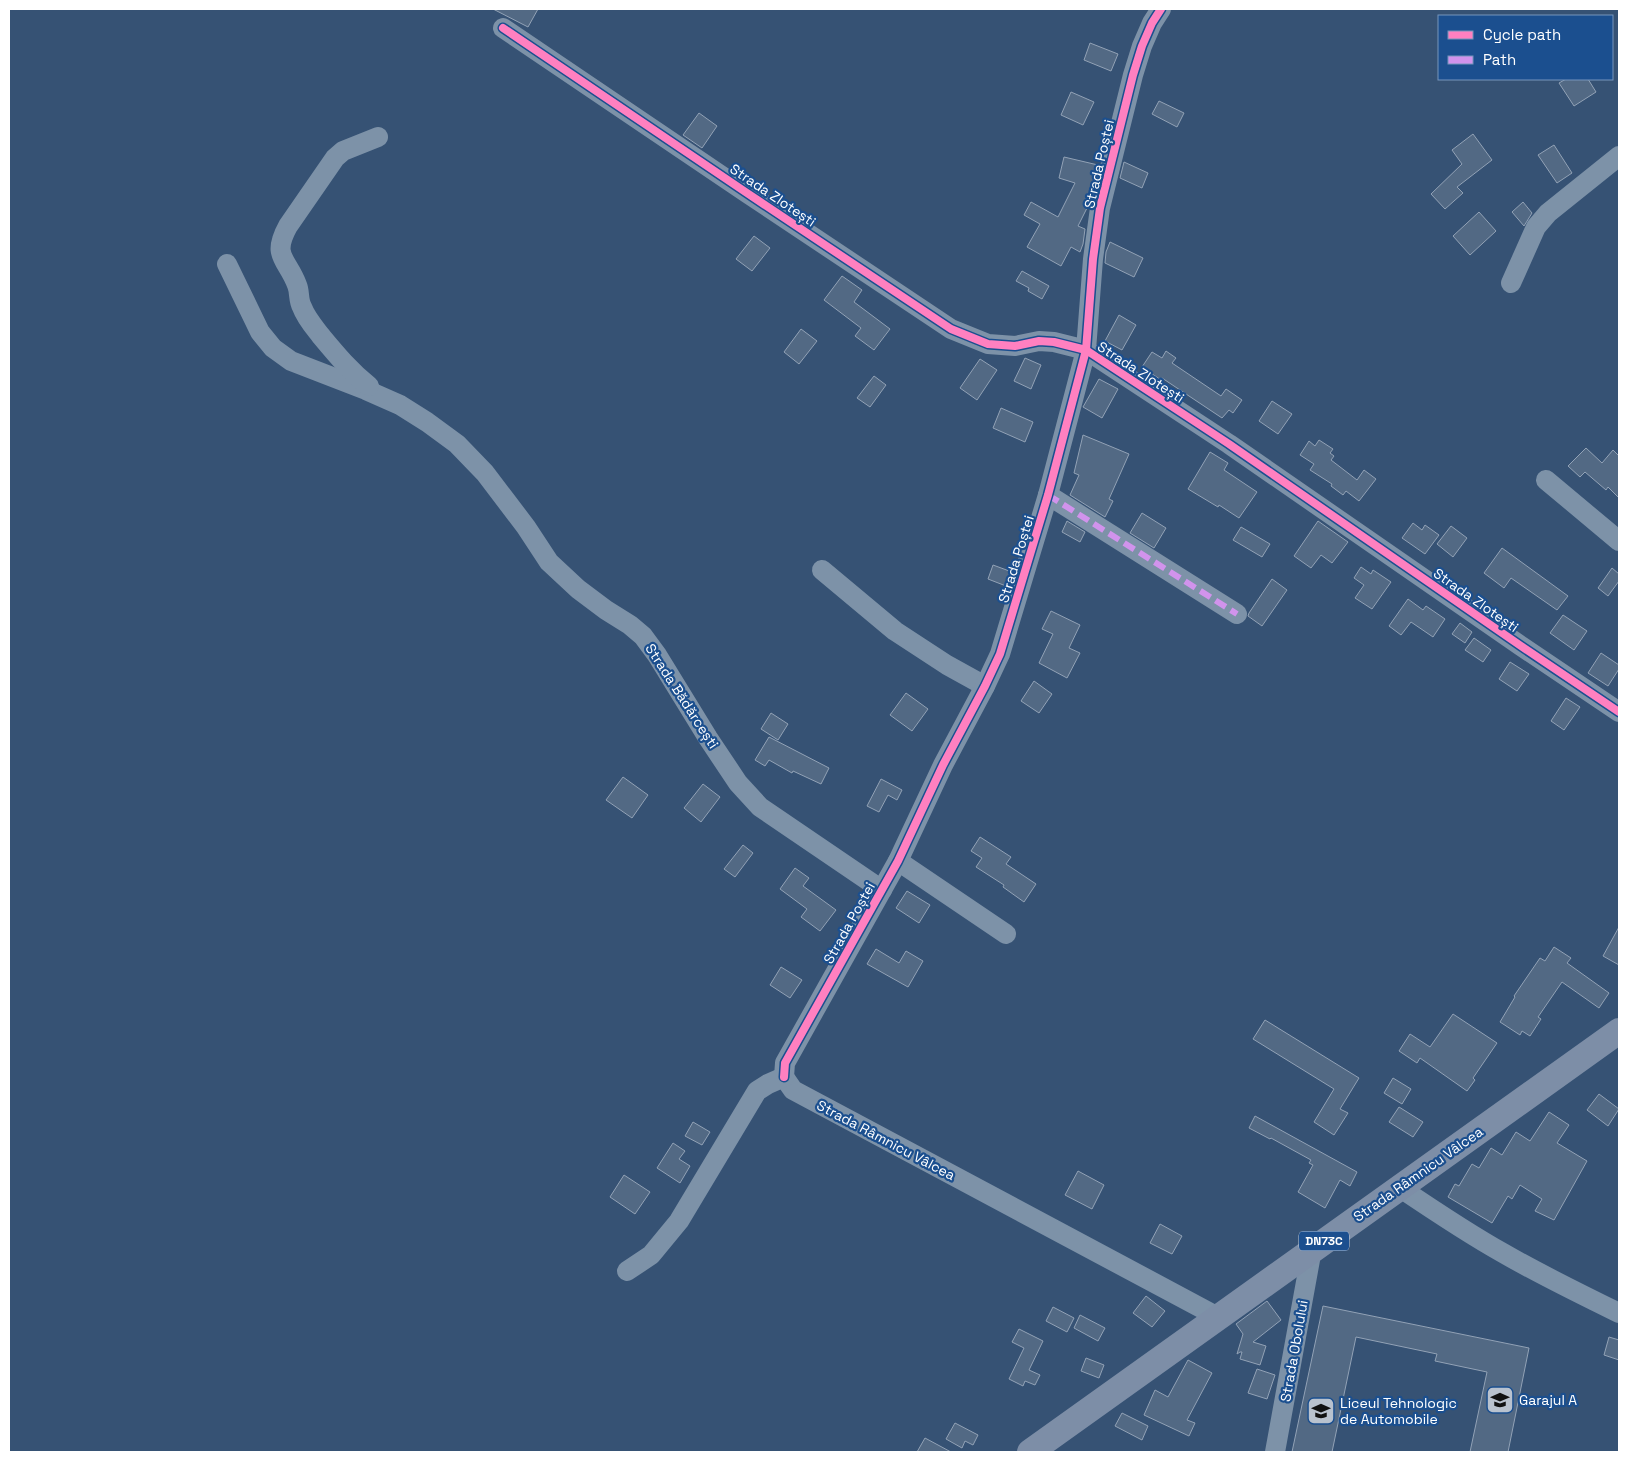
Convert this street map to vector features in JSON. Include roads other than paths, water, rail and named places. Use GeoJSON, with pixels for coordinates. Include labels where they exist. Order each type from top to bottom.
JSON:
{"type":"FeatureCollection","features":[{"type":"Feature","properties":{"kind":"main road","name":"Strada Râmnicu Vâlcea"},"geometry":{"type":"LineString","coordinates":[[1030,1452],[1619,1031]]}},
{"type":"Feature","properties":{"kind":"street","name":"Strada Poștei"},"geometry":{"type":"LineString","coordinates":[[784,1077],[784,1063],[898,861],[943,765],[1000,654],[1048,495],[1086,350],[1093,259],[1100,208],[1133,75],[1142,46],[1152,23],[1161,9]]}},
{"type":"Feature","properties":{"kind":"street","name":"Strada Zlotești"},"geometry":{"type":"LineString","coordinates":[[504,28],[739,188],[951,328],[972,339],[988,344],[1015,346],[1046,341],[1086,350],[1229,444],[1619,712]]}},
{"type":"Feature","properties":{"kind":"street","name":"Strada Bădărcești"},"geometry":{"type":"LineString","coordinates":[[378,137],[343,151],[335,158],[288,226],[282,237],[279,249],[298,286],[298,297],[302,309],[314,327],[340,360],[379,396]]}},
{"type":"Feature","properties":{"kind":"street"},"geometry":{"type":"LineString","coordinates":[[1511,283],[1536,227],[1548,213],[1619,156]]}},
{"type":"Feature","properties":{"kind":"street","name":"Strada Bădărcești"},"geometry":{"type":"LineString","coordinates":[[227,264],[260,332],[273,348],[291,361],[379,396],[407,410],[457,444],[485,473],[550,562],[578,589],[606,610],[630,624],[643,636],[738,783],[760,807],[882,890]]}},
{"type":"Feature","properties":{"kind":"street"},"geometry":{"type":"LineString","coordinates":[[1546,480],[1619,541]]}},
{"type":"Feature","properties":{"kind":"street"},"geometry":{"type":"LineString","coordinates":[[1048,495],[1237,614]]}},
{"type":"Feature","properties":{"kind":"street"},"geometry":{"type":"LineString","coordinates":[[822,570],[895,631],[947,665],[985,686]]}},
{"type":"Feature","properties":{"kind":"street"},"geometry":{"type":"LineString","coordinates":[[898,861],[1006,934]]}},
{"type":"Feature","properties":{"kind":"street"},"geometry":{"type":"LineString","coordinates":[[626,1271],[651,1255],[679,1221],[757,1091],[784,1077]]}},
{"type":"Feature","properties":{"kind":"street","name":"Strada Râmnicu Vâlcea"},"geometry":{"type":"LineString","coordinates":[[784,1077],[793,1090],[1218,1317]]}},
{"type":"Feature","properties":{"kind":"street"},"geometry":{"type":"LineString","coordinates":[[1400,1187],[1447,1219],[1503,1253],[1560,1284],[1619,1312]]}},
{"type":"Feature","properties":{"kind":"street","name":"Strada Obolului"},"geometry":{"type":"LineString","coordinates":[[1275,1452],[1312,1249]]}},
{"type":"Feature","properties":{"kind":"place","name":"Garajul A"},"geometry":{"type":"Point","coordinates":[1500,1400]}},
{"type":"Feature","properties":{"kind":"place","name":"Liceul Tehnologic de Automobile"},"geometry":{"type":"Point","coordinates":[1321,1411]}}]}
